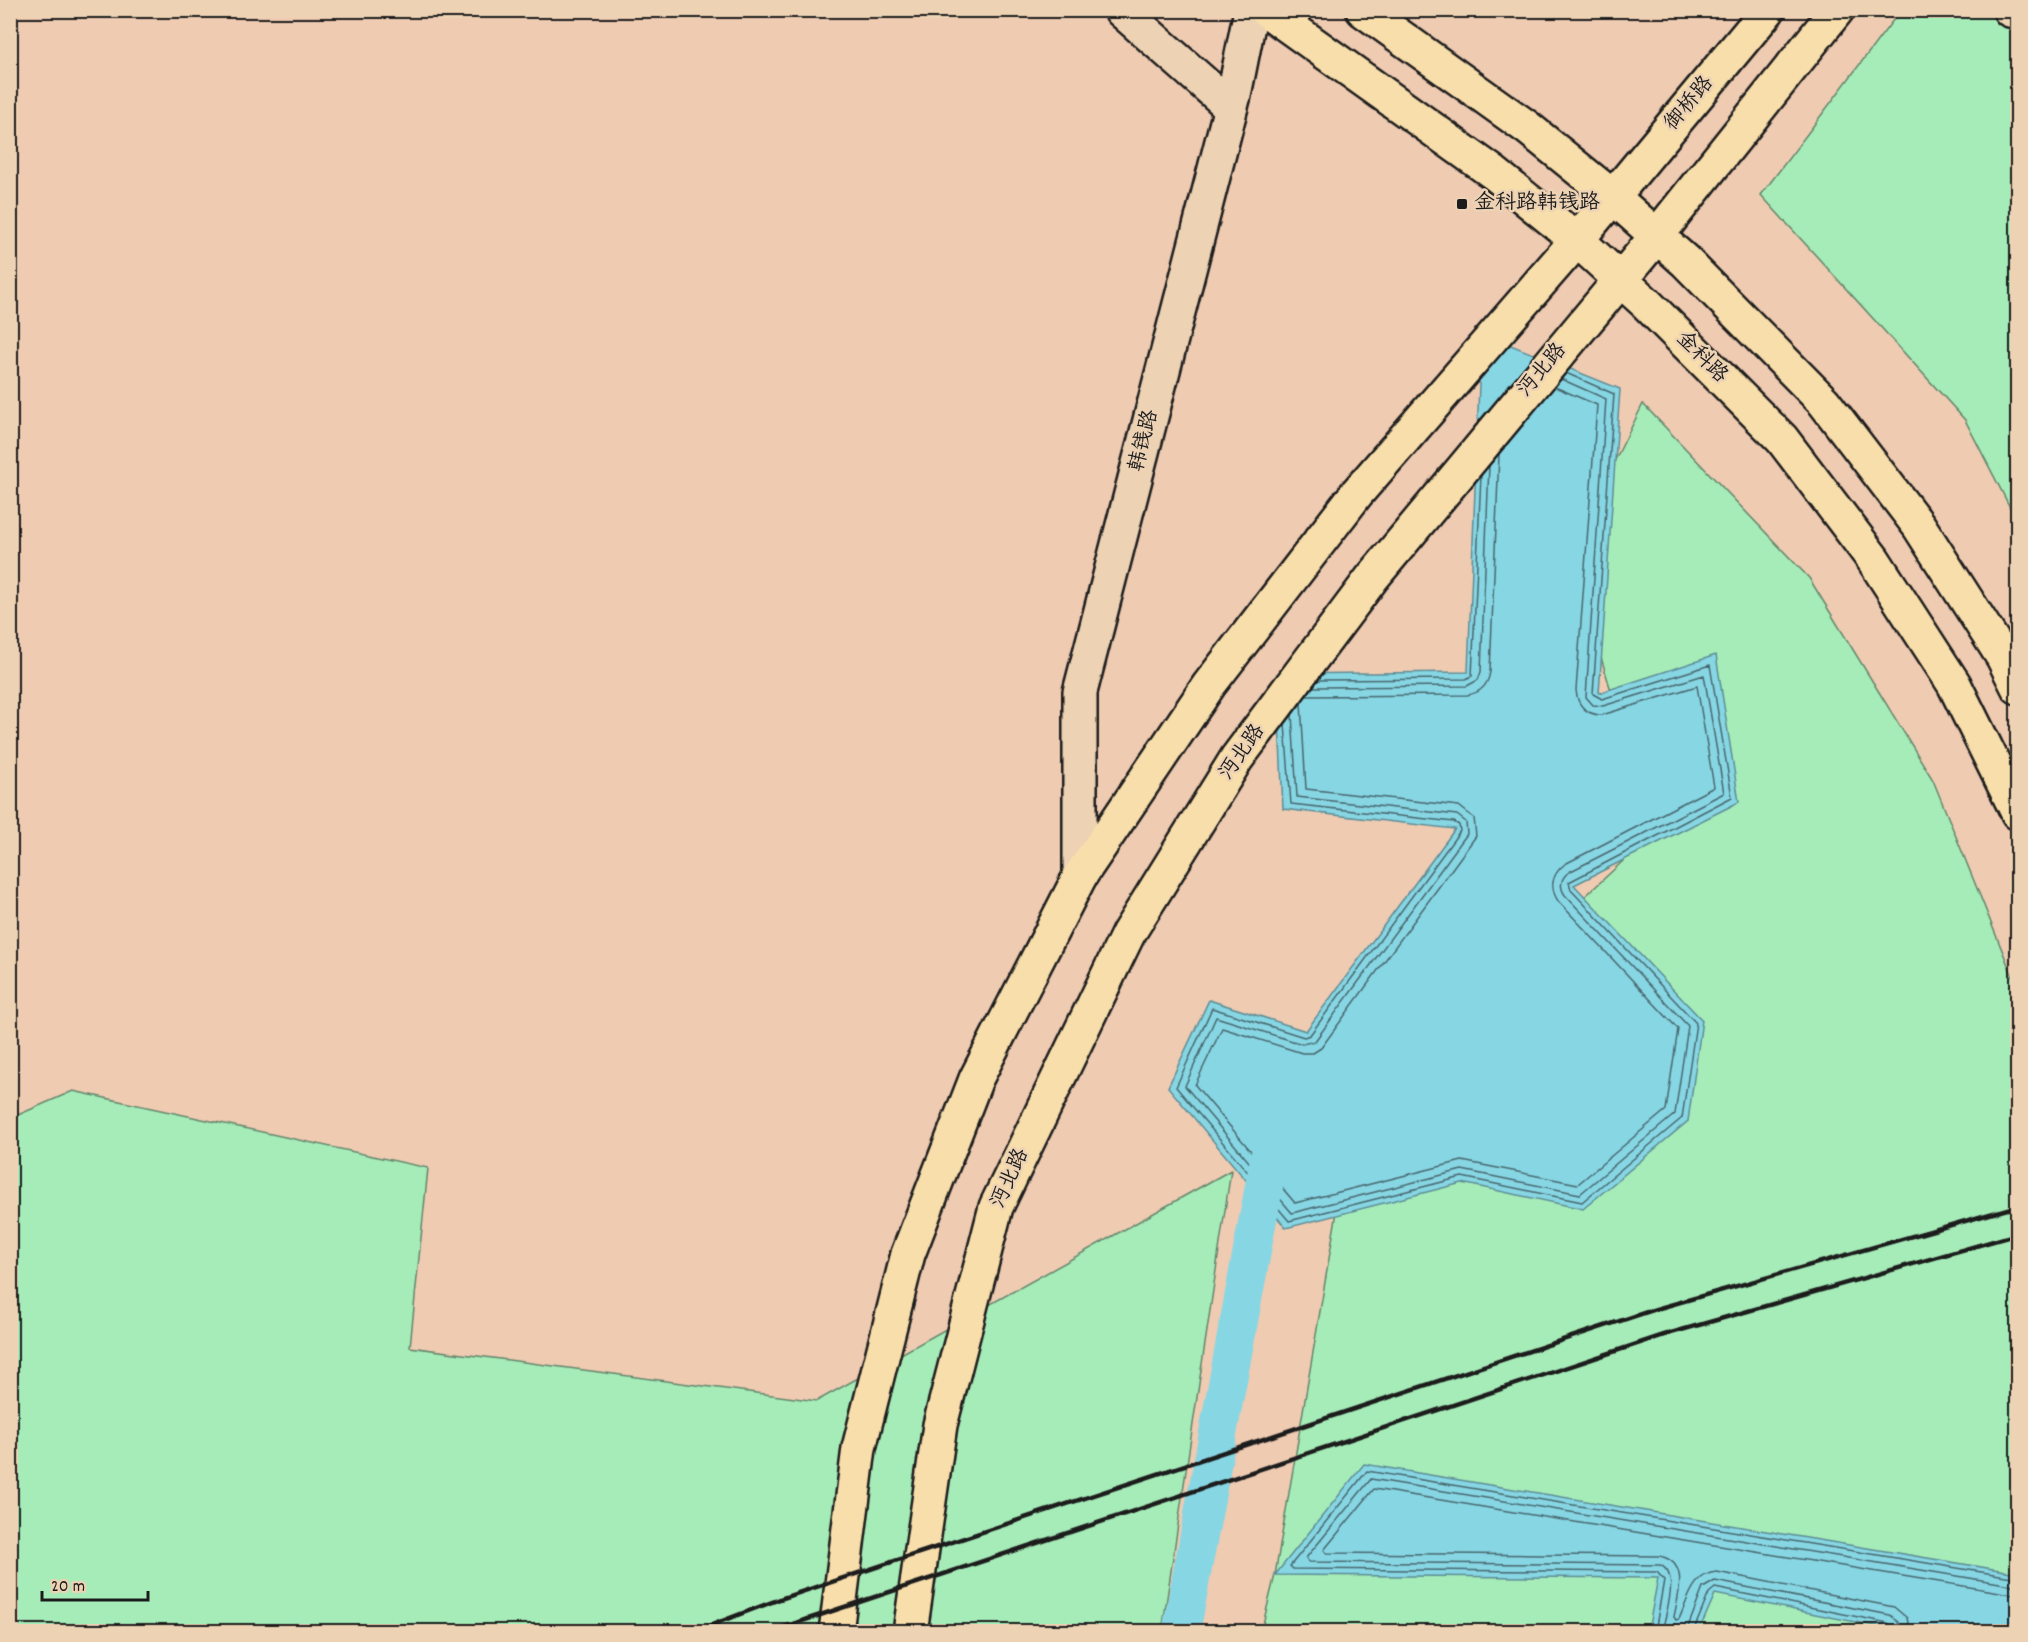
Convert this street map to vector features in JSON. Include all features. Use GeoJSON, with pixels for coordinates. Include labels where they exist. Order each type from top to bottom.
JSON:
{"type":"FeatureCollection","features":[{"type":"Feature","properties":{"kind":"main road","name":"金科路"},"geometry":{"type":"LineString","coordinates":[[1266,10],[1494,173],[1577,240],[1646,303],[1782,439],[1873,559],[1954,684],[2018,813]]}},
{"type":"Feature","properties":{"kind":"main road"},"geometry":{"type":"LineString","coordinates":[[1363,10],[1528,128],[1613,197],[1685,261],[1824,402],[1919,526],[2002,657],[2018,687]]}},
{"type":"Feature","properties":{"kind":"main road","name":"御桥路"},"geometry":{"type":"LineString","coordinates":[[1613,197],[1768,10]]}},
{"type":"Feature","properties":{"kind":"main road","name":"沔北路"},"geometry":{"type":"LineString","coordinates":[[910,1632],[940,1425],[996,1207],[1128,934],[1238,758],[1372,578],[1656,237],[1836,10]]}},
{"type":"Feature","properties":{"kind":"main road"},"geometry":{"type":"LineString","coordinates":[[837,1632],[859,1448],[908,1254],[976,1079],[1080,876],[1209,685],[1357,493],[1613,197]]}},
{"type":"Feature","properties":{"kind":"street"},"geometry":{"type":"LineString","coordinates":[[1121,10],[1231,107]]}},
{"type":"Feature","properties":{"kind":"street","name":"韩钱路"},"geometry":{"type":"LineString","coordinates":[[1080,876],[1080,692],[1231,107],[1251,10]]}},
{"type":"Feature","properties":{"kind":"street"},"geometry":{"type":"LineString","coordinates":[[2010,10],[2018,12]]}},
{"type":"Feature","properties":{"kind":"green space"},"geometry":{"type":"Polygon","coordinates":[[[1900,11],[2017,11],[2017,521],[1965,420],[1761,195],[1900,11]]]}},
{"type":"Feature","properties":{"kind":"green space"},"geometry":{"type":"Polygon","coordinates":[[[1643,404],[1809,578],[1933,780],[2017,987],[2017,1631],[1261,1632],[1275,1575],[1354,1112],[1623,861],[1624,734],[1579,584],[1601,488],[1643,404]]]}},
{"type":"Feature","properties":{"kind":"green space"},"geometry":{"type":"Polygon","coordinates":[[[73,1091],[428,1168],[410,1347],[817,1401],[1231,1170],[1162,1631],[11,1632],[11,1118],[73,1091]]]}},
{"type":"Feature","properties":{"kind":"water"},"geometry":{"type":"Polygon","coordinates":[[[1481,333],[1620,389],[1599,693],[1716,655],[1739,802],[1574,885],[1702,1020],[1688,1121],[1583,1209],[1462,1183],[1286,1228],[1168,1087],[1209,1000],[1306,1031],[1455,829],[1283,809],[1277,674],[1468,672],[1481,333]]]}},
{"type":"Feature","properties":{"kind":"water"},"geometry":{"type":"Polygon","coordinates":[[[1364,1464],[2017,1573],[2017,1631],[1901,1631],[1715,1594],[1699,1631],[1648,1631],[1658,1578],[1275,1575],[1364,1464]]]}},
{"type":"Feature","properties":{"kind":"waterway"},"geometry":{"type":"LineString","coordinates":[[1181,1632],[1271,1149]]}},
{"type":"Feature","properties":{"kind":"railway"},"geometry":{"type":"LineString","coordinates":[[693,1632],[780,1599],[1656,1309],[2018,1206]]}},
{"type":"Feature","properties":{"kind":"railway"},"geometry":{"type":"LineString","coordinates":[[769,1632],[1664,1335],[2018,1234]]}},
{"type":"Feature","properties":{"kind":"place","name":"金科路韩钱路"},"geometry":{"type":"Point","coordinates":[1462,204]}}]}
